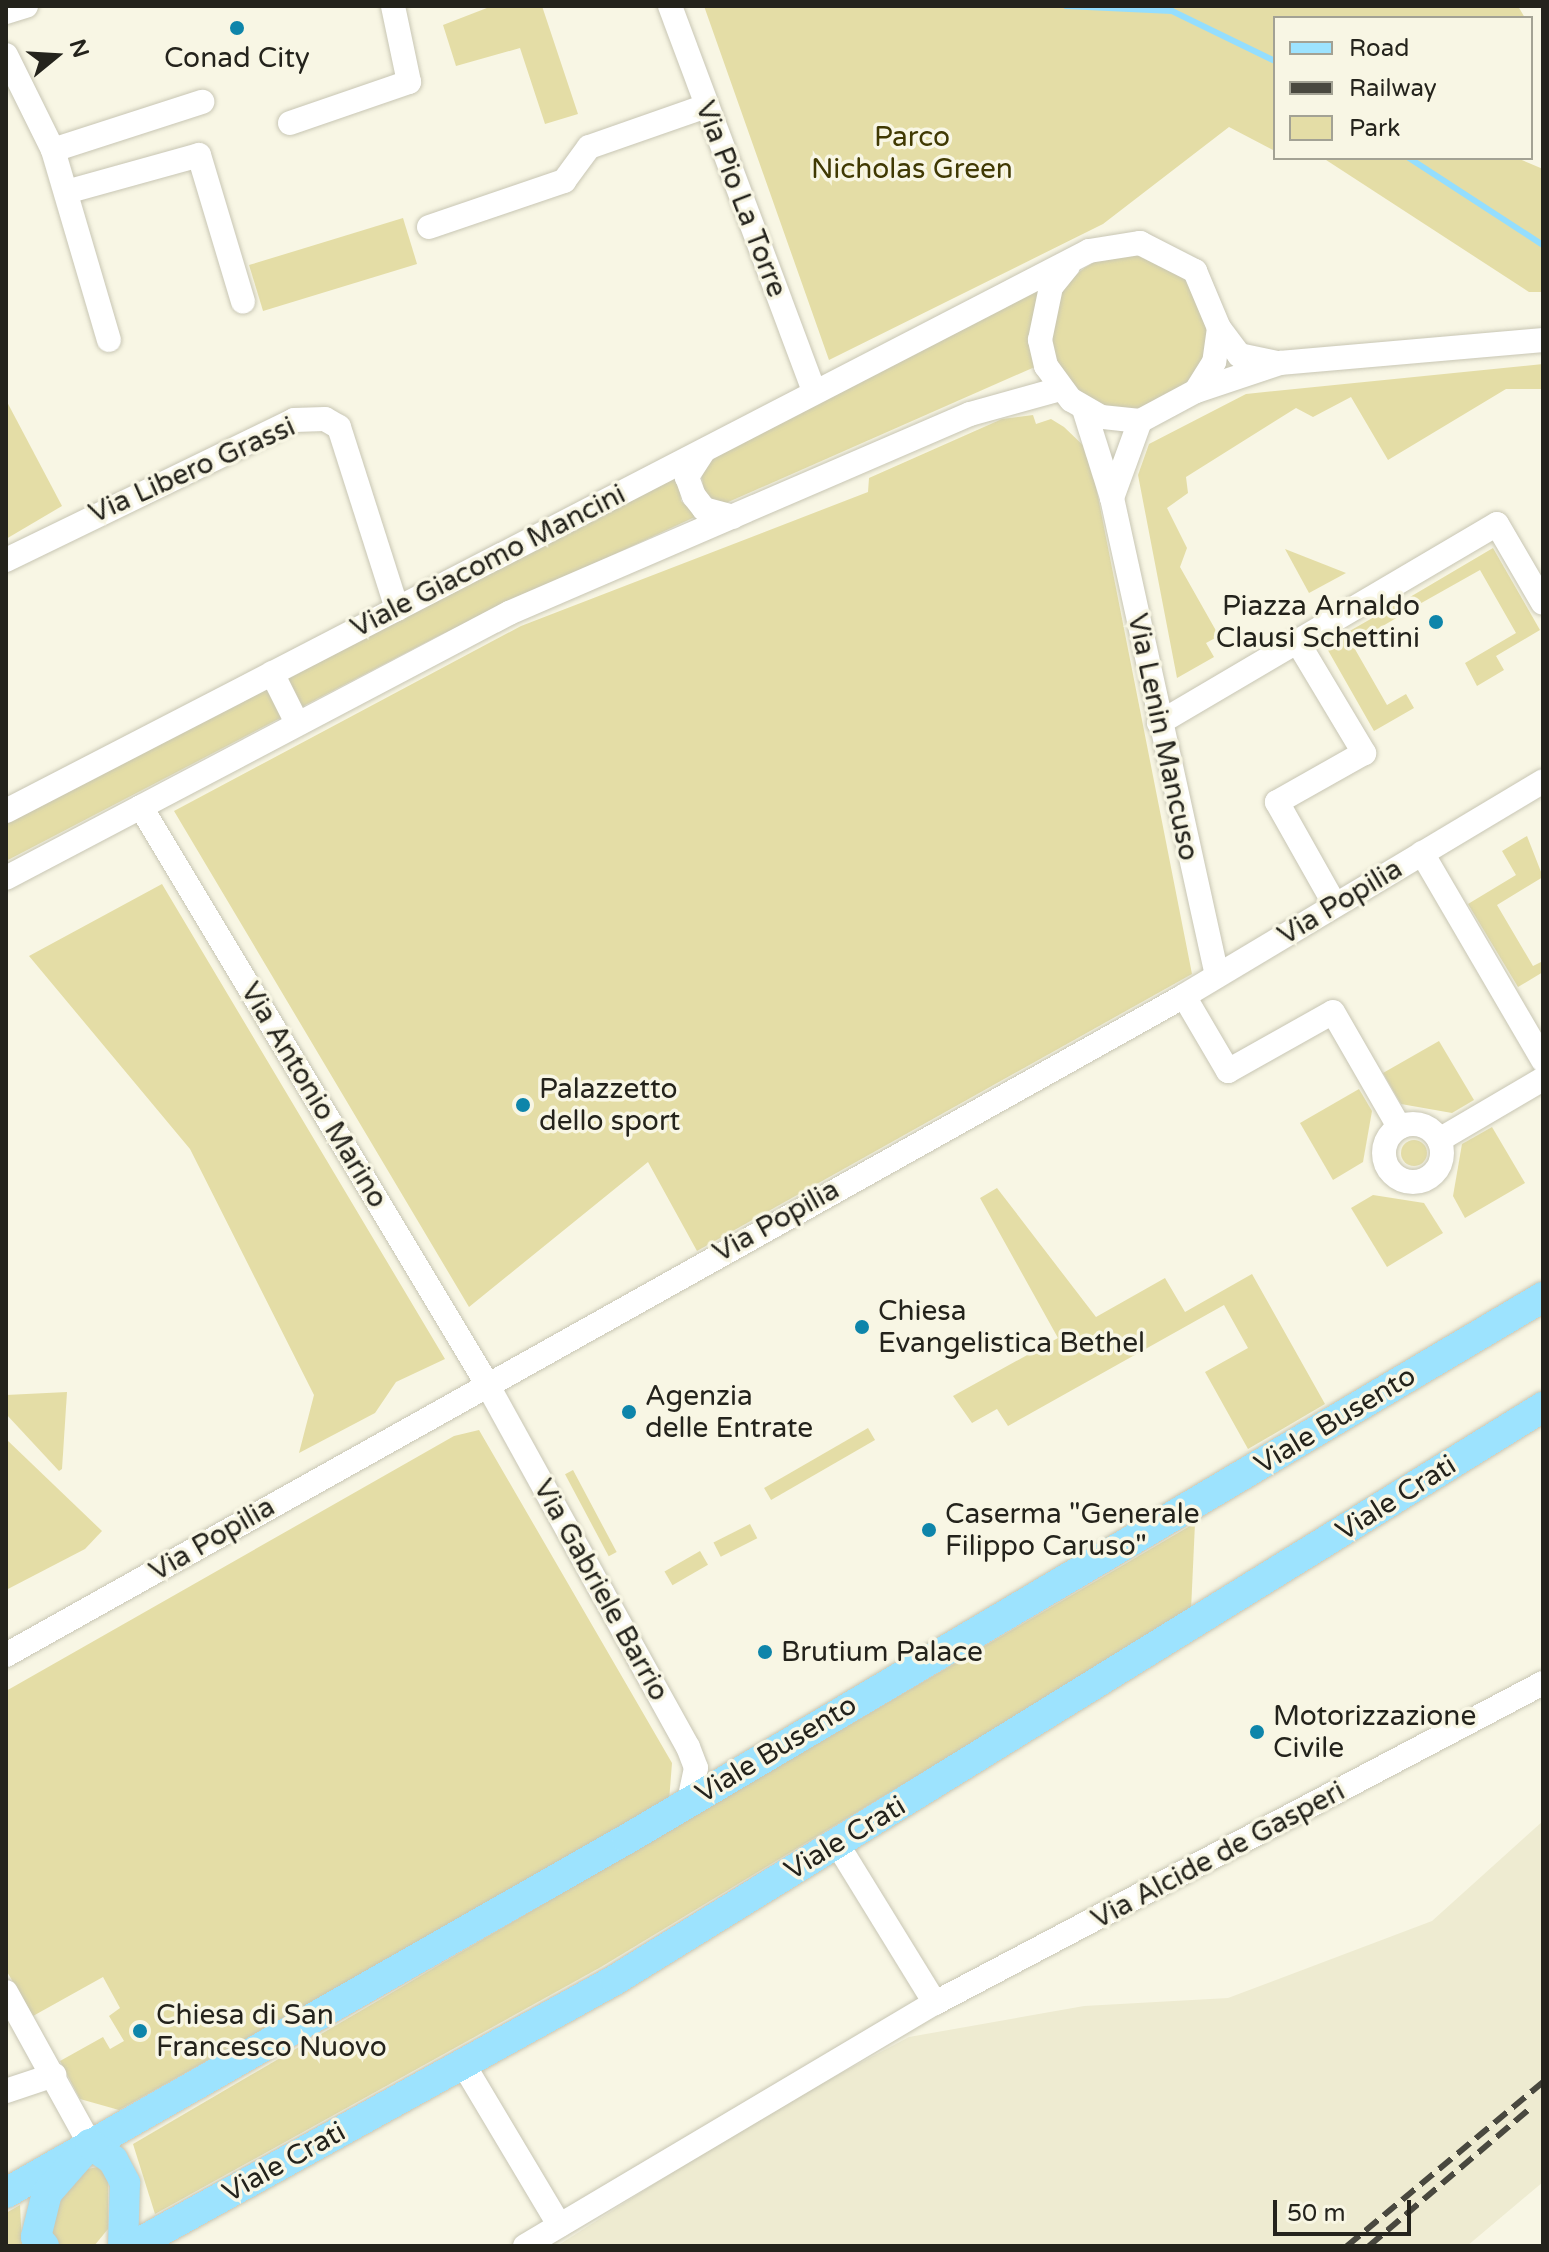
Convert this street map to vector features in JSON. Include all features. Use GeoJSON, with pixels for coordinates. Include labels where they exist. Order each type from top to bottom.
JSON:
{"type":"FeatureCollection","features":[{"type":"Feature","properties":{"kind":"main road","name":"Viale Busento"},"geometry":{"type":"LineString","coordinates":[[6,2193],[689,1801],[1543,1297]]}},
{"type":"Feature","properties":{"kind":"main road","name":"Viale Crati"},"geometry":{"type":"LineString","coordinates":[[133,2246],[615,1980],[1543,1407]]}},
{"type":"Feature","properties":{"kind":"main road"},"geometry":{"type":"LineString","coordinates":[[39,2243],[47,2193],[90,2144],[113,2160],[125,2183],[123,2246]]}},
{"type":"Feature","properties":{"kind":"street"},"geometry":{"type":"LineString","coordinates":[[6,12],[26,6]]}},
{"type":"Feature","properties":{"kind":"street"},"geometry":{"type":"LineString","coordinates":[[290,123],[409,82],[393,6]]}},
{"type":"Feature","properties":{"kind":"street","name":"Via Pio La Torre"},"geometry":{"type":"LineString","coordinates":[[670,6],[814,392]]}},
{"type":"Feature","properties":{"kind":"street"},"geometry":{"type":"LineString","coordinates":[[6,55],[53,150],[109,340]]}},
{"type":"Feature","properties":{"kind":"street"},"geometry":{"type":"LineString","coordinates":[[53,150],[202,102]]}},
{"type":"Feature","properties":{"kind":"street"},"geometry":{"type":"LineString","coordinates":[[429,227],[564,181],[589,147],[706,106]]}},
{"type":"Feature","properties":{"kind":"street"},"geometry":{"type":"LineString","coordinates":[[66,192],[199,155],[243,302]]}},
{"type":"Feature","properties":{"kind":"street","name":"Viale Giacomo Mancini"},"geometry":{"type":"LineString","coordinates":[[6,811],[814,392],[1114,243],[1170,252],[1212,297],[1219,328]]}},
{"type":"Feature","properties":{"kind":"street"},"geometry":{"type":"LineString","coordinates":[[1068,266],[1051,287],[1041,326],[1046,366],[1060,389],[1084,409],[1140,421],[1196,391],[1280,363],[1543,340]]}},
{"type":"Feature","properties":{"kind":"street"},"geometry":{"type":"LineString","coordinates":[[1219,328],[1239,355],[1280,363]]}},
{"type":"Feature","properties":{"kind":"street"},"geometry":{"type":"LineString","coordinates":[[1196,391],[1214,362],[1219,328]]}},
{"type":"Feature","properties":{"kind":"street","name":"Viale Giacomo Mancini"},"geometry":{"type":"LineString","coordinates":[[6,878],[509,613],[970,414],[1060,389]]}},
{"type":"Feature","properties":{"kind":"street","name":"Via Lenin Mancuso"},"geometry":{"type":"LineString","coordinates":[[1084,409],[1112,498],[1217,976]]}},
{"type":"Feature","properties":{"kind":"street","name":"Via Libero Grassi"},"geometry":{"type":"LineString","coordinates":[[6,560],[294,420],[325,419],[339,427],[397,609]]}},
{"type":"Feature","properties":{"kind":"street"},"geometry":{"type":"LineString","coordinates":[[1112,498],[1140,421]]}},
{"type":"Feature","properties":{"kind":"street"},"geometry":{"type":"LineString","coordinates":[[704,450],[687,477],[694,496],[704,509],[733,517]]}},
{"type":"Feature","properties":{"kind":"street"},"geometry":{"type":"LineString","coordinates":[[1159,723],[1497,524],[1543,603]]}},
{"type":"Feature","properties":{"kind":"street"},"geometry":{"type":"LineString","coordinates":[[1297,641],[1364,753],[1277,802],[1335,905]]}},
{"type":"Feature","properties":{"kind":"street"},"geometry":{"type":"LineString","coordinates":[[272,673],[297,723]]}},
{"type":"Feature","properties":{"kind":"street","name":"Via Popilia"},"geometry":{"type":"LineString","coordinates":[[6,1655],[1184,996],[1543,781]]}},
{"type":"Feature","properties":{"kind":"street","name":"Via Antonio Marino"},"geometry":{"type":"LineString","coordinates":[[141,807],[487,1384]]}},
{"type":"Feature","properties":{"kind":"street"},"geometry":{"type":"LineString","coordinates":[[1422,853],[1543,1060]]}},
{"type":"Feature","properties":{"kind":"street"},"geometry":{"type":"LineString","coordinates":[[1184,996],[1228,1071],[1333,1012],[1399,1127]]}},
{"type":"Feature","properties":{"kind":"street"},"geometry":{"type":"LineString","coordinates":[[1439,1140],[1543,1079]]}},
{"type":"Feature","properties":{"kind":"street"},"geometry":{"type":"LineString","coordinates":[[1426,1126],[1439,1140],[1442,1158],[1432,1175],[1404,1181],[1384,1160],[1386,1140],[1399,1127],[1426,1126]]}},
{"type":"Feature","properties":{"kind":"street","name":"Via Gabriele Barrio"},"geometry":{"type":"LineString","coordinates":[[487,1384],[688,1747],[696,1768],[689,1801]]}},
{"type":"Feature","properties":{"kind":"street","name":"Via Alcide de Gasperi"},"geometry":{"type":"LineString","coordinates":[[525,2246],[935,2003],[1543,1683]]}},
{"type":"Feature","properties":{"kind":"street"},"geometry":{"type":"LineString","coordinates":[[836,1842],[912,1952],[935,2003]]}},
{"type":"Feature","properties":{"kind":"street"},"geometry":{"type":"LineString","coordinates":[[6,1992],[90,2144]]}},
{"type":"Feature","properties":{"kind":"street"},"geometry":{"type":"LineString","coordinates":[[462,2062],[559,2225]]}},
{"type":"Feature","properties":{"kind":"street"},"geometry":{"type":"LineString","coordinates":[[6,2091],[54,2075]]}},
{"type":"Feature","properties":{"kind":"shaded area"},"geometry":{"type":"Polygon","coordinates":[[[1543,1821],[1543,2182],[1467,2246],[557,2246],[764,2114],[909,2037],[1084,2006],[1228,1998],[1432,1921],[1543,1821]]]}},
{"type":"Feature","properties":{"kind":"green space"},"geometry":{"type":"Polygon","coordinates":[[[492,6],[542,6],[578,114],[545,124],[520,48],[456,66],[443,25],[492,6]]]}},
{"type":"Feature","properties":{"kind":"green space","name":"Parco Nicholas Green"},"geometry":{"type":"Polygon","coordinates":[[[704,6],[1518,6],[1524,16],[1273,16],[1273,150],[1229,127],[1103,224],[829,360],[704,6]]]}},
{"type":"Feature","properties":{"kind":"green space"},"geometry":{"type":"Polygon","coordinates":[[[1326,160],[1522,160],[1543,169],[1543,292],[1529,292],[1326,160]]]}},
{"type":"Feature","properties":{"kind":"green space"},"geometry":{"type":"Polygon","coordinates":[[[403,218],[417,264],[263,311],[249,265],[403,218]]]}},
{"type":"Feature","properties":{"kind":"green space"},"geometry":{"type":"Polygon","coordinates":[[[1129,254],[1159,260],[1184,277],[1201,302],[1207,332],[1201,362],[1184,387],[1159,404],[1129,410],[1099,404],[1074,387],[1057,362],[1051,332],[1057,302],[1074,277],[1099,260],[1129,254]]]}},
{"type":"Feature","properties":{"kind":"green space"},"geometry":{"type":"Polygon","coordinates":[[[1041,286],[1037,366],[717,507],[704,492],[700,463],[1041,286]]]}},
{"type":"Feature","properties":{"kind":"green space"},"geometry":{"type":"Polygon","coordinates":[[[1543,364],[1543,389],[1506,389],[1388,460],[1351,397],[1313,417],[1296,408],[1186,477],[1188,493],[1167,508],[1187,548],[1180,567],[1219,636],[1206,643],[1214,657],[1177,678],[1138,475],[1149,444],[1246,394],[1543,364]]]}},
{"type":"Feature","properties":{"kind":"green space"},"geometry":{"type":"Polygon","coordinates":[[[6,400],[62,506],[6,539],[6,400]]]}},
{"type":"Feature","properties":{"kind":"green space"},"geometry":{"type":"Polygon","coordinates":[[[1033,415],[1036,424],[1051,419],[1064,427],[1089,451],[1192,974],[697,1251],[648,1162],[469,1307],[174,811],[521,626],[868,492],[869,478],[1002,419],[1033,415]]]}},
{"type":"Feature","properties":{"kind":"green space"},"geometry":{"type":"Polygon","coordinates":[[[678,475],[681,501],[697,516],[438,636],[6,861],[6,820],[678,475]]]}},
{"type":"Feature","properties":{"kind":"green space"},"geometry":{"type":"Polygon","coordinates":[[[1493,548],[1540,630],[1496,656],[1504,670],[1477,686],[1465,663],[1516,633],[1480,570],[1416,606],[1410,597],[1493,548]]]}},
{"type":"Feature","properties":{"kind":"green space"},"geometry":{"type":"Polygon","coordinates":[[[1285,549],[1346,573],[1309,593],[1285,549]]]}},
{"type":"Feature","properties":{"kind":"green space"},"geometry":{"type":"Polygon","coordinates":[[[1404,600],[1410,610],[1352,644],[1387,705],[1406,694],[1414,708],[1374,731],[1325,645],[1404,600]]]}},
{"type":"Feature","properties":{"kind":"green space"},"geometry":{"type":"Polygon","coordinates":[[[1527,836],[1543,877],[1497,905],[1533,966],[1543,961],[1543,972],[1518,987],[1468,904],[1516,875],[1502,851],[1527,836]]]}},
{"type":"Feature","properties":{"kind":"green space"},"geometry":{"type":"Polygon","coordinates":[[[162,884],[445,1359],[396,1382],[375,1413],[299,1453],[314,1395],[190,1149],[29,956],[162,884]]]}},
{"type":"Feature","properties":{"kind":"green space"},"geometry":{"type":"Polygon","coordinates":[[[1439,1041],[1474,1100],[1452,1113],[1401,1104],[1383,1073],[1439,1041]]]}},
{"type":"Feature","properties":{"kind":"green space"},"geometry":{"type":"Polygon","coordinates":[[[1359,1089],[1372,1111],[1363,1162],[1333,1180],[1300,1123],[1359,1089]]]}},
{"type":"Feature","properties":{"kind":"green space"},"geometry":{"type":"Polygon","coordinates":[[[1492,1127],[1525,1183],[1465,1218],[1453,1196],[1462,1144],[1492,1127]]]}},
{"type":"Feature","properties":{"kind":"green space"},"geometry":{"type":"Polygon","coordinates":[[[1414,1140],[1423,1144],[1427,1153],[1423,1162],[1414,1166],[1405,1162],[1401,1153],[1405,1144],[1414,1140]]]}},
{"type":"Feature","properties":{"kind":"green space"},"geometry":{"type":"Polygon","coordinates":[[[997,1188],[1096,1317],[1165,1278],[1185,1312],[1252,1274],[1325,1404],[1248,1449],[1205,1372],[1248,1348],[1224,1305],[1008,1426],[997,1409],[972,1423],[953,1396],[1058,1338],[980,1198],[997,1188]]]}},
{"type":"Feature","properties":{"kind":"green space"},"geometry":{"type":"Polygon","coordinates":[[[1373,1195],[1424,1203],[1443,1233],[1387,1267],[1351,1208],[1373,1195]]]}},
{"type":"Feature","properties":{"kind":"green space"},"geometry":{"type":"Polygon","coordinates":[[[67,1392],[62,1469],[59,1471],[6,1414],[6,1395],[67,1392]]]}},
{"type":"Feature","properties":{"kind":"green space"},"geometry":{"type":"Polygon","coordinates":[[[868,1428],[875,1440],[771,1500],[764,1488],[868,1428]]]}},
{"type":"Feature","properties":{"kind":"green space"},"geometry":{"type":"Polygon","coordinates":[[[479,1430],[672,1763],[669,1801],[119,2110],[80,2099],[60,2061],[103,2037],[110,2049],[124,2041],[109,2016],[120,2008],[103,1977],[33,2016],[6,1970],[6,1691],[454,1436],[479,1430]]]}},
{"type":"Feature","properties":{"kind":"green space"},"geometry":{"type":"Polygon","coordinates":[[[6,1439],[102,1531],[85,1549],[6,1590],[6,1439]]]}},
{"type":"Feature","properties":{"kind":"green space"},"geometry":{"type":"Polygon","coordinates":[[[573,1470],[617,1552],[609,1556],[565,1474],[573,1470]]]}},
{"type":"Feature","properties":{"kind":"green space"},"geometry":{"type":"Polygon","coordinates":[[[1195,1523],[1191,1610],[601,1967],[155,2214],[133,2144],[1195,1523]]]}},
{"type":"Feature","properties":{"kind":"green space"},"geometry":{"type":"Polygon","coordinates":[[[750,1524],[757,1538],[721,1557],[713,1543],[750,1524]]]}},
{"type":"Feature","properties":{"kind":"green space"},"geometry":{"type":"Polygon","coordinates":[[[700,1551],[708,1565],[672,1585],[664,1572],[700,1551]]]}},
{"type":"Feature","properties":{"kind":"green space"},"geometry":{"type":"Polygon","coordinates":[[[98,2167],[108,2179],[108,2229],[94,2246],[56,2246],[51,2237],[61,2188],[77,2171],[98,2167]]]}},
{"type":"Feature","properties":{"kind":"green space"},"geometry":{"type":"Polygon","coordinates":[[[20,2205],[22,2246],[6,2246],[6,2213],[20,2205]]]}},
{"type":"Feature","properties":{"kind":"waterway"},"geometry":{"type":"LineString","coordinates":[[1066,6],[1172,11],[1273,60]]}},
{"type":"Feature","properties":{"kind":"waterway"},"geometry":{"type":"LineString","coordinates":[[1412,160],[1543,245]]}},
{"type":"Feature","properties":{"kind":"railway"},"geometry":{"type":"LineString","coordinates":[[1347,2246],[1543,2082]]}},
{"type":"Feature","properties":{"kind":"railway"},"geometry":{"type":"LineString","coordinates":[[1369,2246],[1528,2110]]}},
{"type":"Feature","properties":{"kind":"place","name":"Conad City"},"geometry":{"type":"Point","coordinates":[237,28]}},
{"type":"Feature","properties":{"kind":"place","name":"Piazza Arnaldo Clausi Schettini"},"geometry":{"type":"Point","coordinates":[1436,622]}},
{"type":"Feature","properties":{"kind":"place","name":"Palazzetto dello sport"},"geometry":{"type":"Point","coordinates":[523,1105]}},
{"type":"Feature","properties":{"kind":"place","name":"Chiesa Evangelistica Bethel"},"geometry":{"type":"Point","coordinates":[862,1327]}},
{"type":"Feature","properties":{"kind":"place","name":"Agenzia delle Entrate"},"geometry":{"type":"Point","coordinates":[629,1412]}},
{"type":"Feature","properties":{"kind":"place","name":"Caserma \"Generale Filippo Caruso\""},"geometry":{"type":"Point","coordinates":[929,1530]}},
{"type":"Feature","properties":{"kind":"place","name":"Brutium Palace"},"geometry":{"type":"Point","coordinates":[765,1652]}},
{"type":"Feature","properties":{"kind":"place","name":"Motorizzazione Civile"},"geometry":{"type":"Point","coordinates":[1257,1732]}},
{"type":"Feature","properties":{"kind":"place","name":"Chiesa di San Francesco Nuovo"},"geometry":{"type":"Point","coordinates":[140,2031]}}]}
